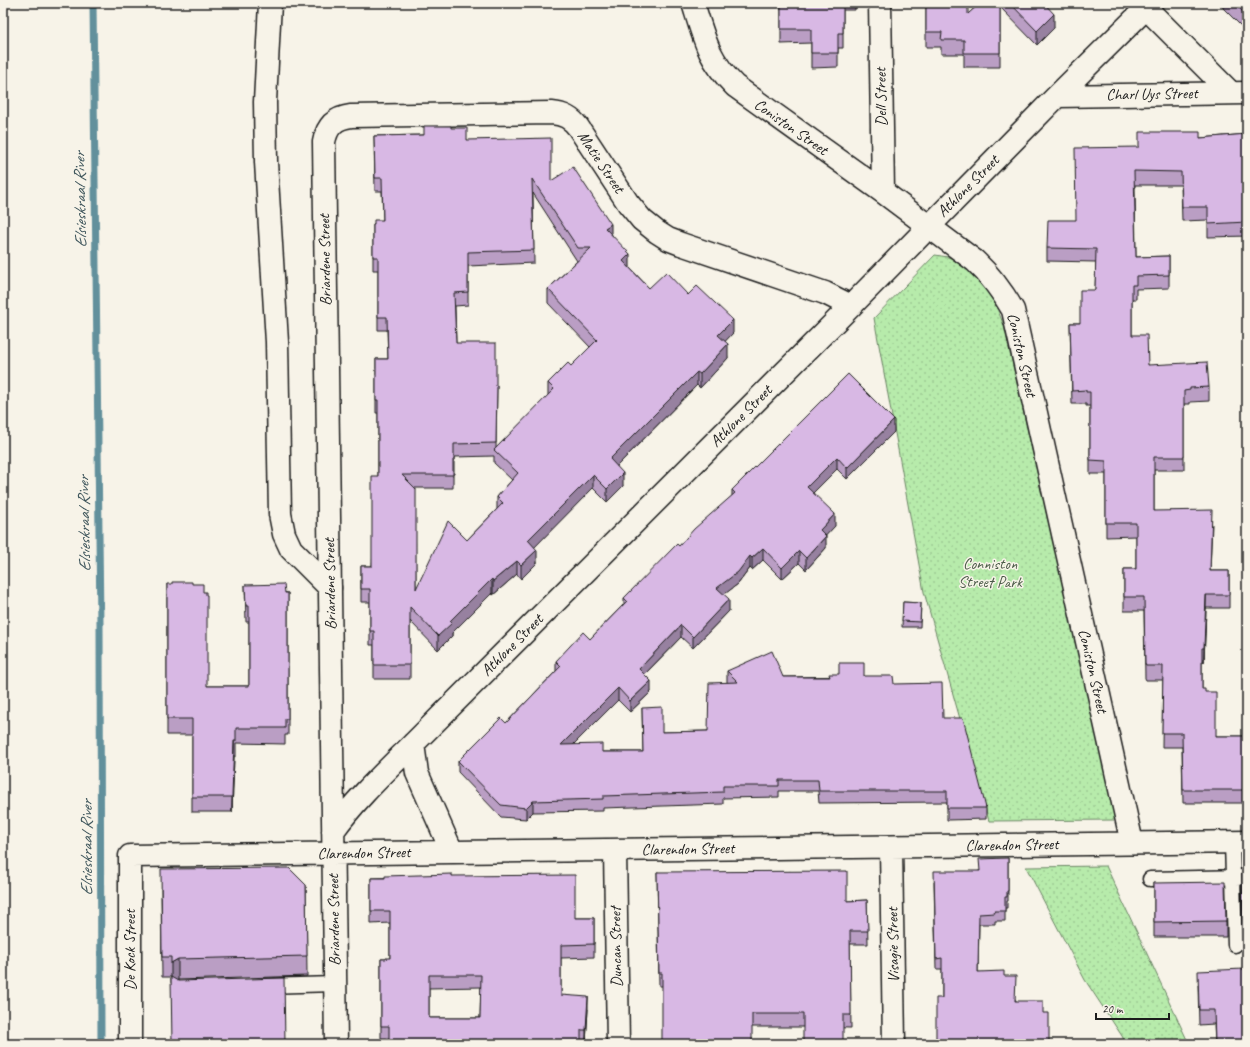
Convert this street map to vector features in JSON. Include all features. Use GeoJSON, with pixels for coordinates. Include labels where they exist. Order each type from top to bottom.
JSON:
{"type":"FeatureCollection","features":[{"type":"Feature","properties":{"kind":"street"},"geometry":{"type":"LineString","coordinates":[[270,3],[265,102],[266,162],[277,342],[280,514],[284,534],[291,549],[330,588]]}},
{"type":"Feature","properties":{"kind":"street","name":"Coniston Street"},"geometry":{"type":"LineString","coordinates":[[693,3],[711,55],[718,67],[735,86],[883,192],[975,261],[997,284],[1013,310],[1132,843]]}},
{"type":"Feature","properties":{"kind":"street","name":"Dell Street"},"geometry":{"type":"LineString","coordinates":[[880,3],[883,192]]}},
{"type":"Feature","properties":{"kind":"street"},"geometry":{"type":"LineString","coordinates":[[1149,5],[1239,93]]}},
{"type":"Feature","properties":{"kind":"street","name":"Athlone Street"},"geometry":{"type":"LineString","coordinates":[[333,831],[360,798],[413,744],[851,306],[928,226],[1149,5]]}},
{"type":"Feature","properties":{"kind":"street","name":"Charl Uys Street"},"geometry":{"type":"LineString","coordinates":[[1057,96],[1239,93]]}},
{"type":"Feature","properties":{"kind":"street","name":"Matie Street"},"geometry":{"type":"LineString","coordinates":[[330,126],[343,117],[351,116],[560,114],[568,117],[578,127],[628,203],[642,220],[657,232],[668,239],[681,244],[825,293],[851,306]]}},
{"type":"Feature","properties":{"kind":"street","name":"Briardene Street"},"geometry":{"type":"LineString","coordinates":[[330,126],[326,133],[324,142],[336,1044]]}},
{"type":"Feature","properties":{"kind":"street"},"geometry":{"type":"LineString","coordinates":[[413,744],[417,772],[452,852]]}},
{"type":"Feature","properties":{"kind":"street","name":"Clarendon Street"},"geometry":{"type":"LineString","coordinates":[[130,856],[1239,842]]}},
{"type":"Feature","properties":{"kind":"street","name":"Visagie Street"},"geometry":{"type":"LineString","coordinates":[[891,847],[894,1044]]}},
{"type":"Feature","properties":{"kind":"street","name":"Duncan Street"},"geometry":{"type":"LineString","coordinates":[[615,850],[618,1044]]}},
{"type":"Feature","properties":{"kind":"street","name":"De Kock Street"},"geometry":{"type":"LineString","coordinates":[[130,856],[130,1044]]}},
{"type":"Feature","properties":{"kind":"lane"},"geometry":{"type":"LineString","coordinates":[[1235,945],[1240,877],[1239,842]]}},
{"type":"Feature","properties":{"kind":"lane"},"geometry":{"type":"LineString","coordinates":[[1150,879],[1240,877]]}},
{"type":"Feature","properties":{"kind":"lane"},"geometry":{"type":"LineString","coordinates":[[249,986],[335,984]]}},
{"type":"Feature","properties":{"kind":"green space","name":"Conniston Street Park"},"geometry":{"type":"Polygon","coordinates":[[[935,255],[952,258],[976,277],[993,300],[1004,326],[1116,820],[989,821],[924,592],[874,318],[935,255]]]}},
{"type":"Feature","properties":{"kind":"green space"},"geometry":{"type":"Polygon","coordinates":[[[1106,866],[1189,1044],[1126,1044],[1085,980],[1026,867],[1106,866]]]}},
{"type":"Feature","properties":{"kind":"building"},"geometry":{"type":"Polygon","coordinates":[[[781,3],[843,3],[843,33],[838,33],[838,53],[811,53],[811,29],[781,29],[781,3]]]}},
{"type":"Feature","properties":{"kind":"building"},"geometry":{"type":"Polygon","coordinates":[[[928,3],[968,3],[968,14],[980,3],[1000,3],[1000,53],[964,53],[964,40],[941,40],[942,32],[926,32],[926,6],[928,6],[928,3]]]}},
{"type":"Feature","properties":{"kind":"building"},"geometry":{"type":"Polygon","coordinates":[[[1010,3],[1044,3],[1054,14],[1037,31],[1010,3]]]}},
{"type":"Feature","properties":{"kind":"building"},"geometry":{"type":"Polygon","coordinates":[[[1234,3],[1247,3],[1247,16],[1234,3]]]}},
{"type":"Feature","properties":{"kind":"building"},"geometry":{"type":"Polygon","coordinates":[[[424,126],[451,126],[451,128],[467,128],[467,140],[551,138],[551,181],[573,167],[611,224],[605,228],[630,254],[623,261],[649,288],[666,272],[688,295],[697,286],[733,320],[718,335],[728,344],[700,374],[697,372],[610,459],[623,473],[607,489],[593,475],[528,540],[537,550],[521,565],[517,561],[493,581],[492,579],[450,621],[452,623],[438,636],[410,607],[410,665],[374,665],[374,631],[370,631],[370,589],[361,589],[361,566],[372,566],[372,476],[378,476],[378,400],[376,400],[376,359],[388,359],[387,317],[378,317],[378,257],[373,257],[374,220],[383,220],[382,178],[375,178],[374,136],[424,135],[424,126]],[[532,179],[534,250],[468,252],[468,292],[454,293],[456,343],[496,343],[496,443],[454,444],[453,475],[402,475],[416,489],[416,589],[448,521],[467,540],[503,503],[497,497],[518,473],[494,450],[554,389],[548,383],[568,363],[571,366],[597,340],[548,289],[591,248],[578,248],[532,179]]]}},
{"type":"Feature","properties":{"kind":"building"},"geometry":{"type":"Polygon","coordinates":[[[1139,132],[1200,132],[1200,138],[1247,134],[1247,222],[1208,224],[1208,207],[1182,207],[1181,172],[1134,171],[1136,257],[1169,256],[1169,275],[1136,276],[1136,285],[1132,285],[1132,335],[1147,335],[1148,365],[1207,362],[1209,387],[1190,388],[1190,390],[1184,391],[1184,457],[1154,457],[1154,511],[1212,510],[1210,571],[1229,571],[1229,595],[1206,595],[1204,648],[1202,648],[1202,689],[1205,689],[1205,692],[1216,692],[1216,736],[1247,736],[1247,790],[1183,790],[1182,733],[1162,733],[1163,666],[1146,666],[1145,664],[1144,597],[1124,597],[1124,569],[1136,569],[1136,523],[1106,523],[1106,461],[1090,460],[1090,392],[1086,392],[1086,390],[1072,391],[1070,323],[1080,323],[1080,290],[1095,290],[1096,249],[1047,248],[1048,220],[1076,220],[1075,148],[1139,147],[1139,132]]]}},
{"type":"Feature","properties":{"kind":"building"},"geometry":{"type":"Polygon","coordinates":[[[848,374],[894,420],[847,468],[837,457],[807,487],[835,514],[820,530],[826,536],[806,558],[799,551],[782,568],[763,548],[752,558],[750,556],[738,572],[717,588],[729,599],[693,637],[681,625],[639,669],[651,681],[630,701],[618,688],[561,745],[602,744],[602,752],[643,752],[642,708],[662,707],[662,732],[708,731],[709,683],[738,682],[727,671],[772,651],[783,677],[830,677],[829,674],[839,674],[839,663],[864,663],[864,676],[893,676],[894,684],[942,683],[943,718],[963,718],[986,808],[947,808],[947,791],[819,791],[818,780],[779,780],[779,786],[723,786],[723,792],[603,796],[603,799],[533,801],[526,808],[501,805],[458,761],[501,718],[506,723],[561,666],[556,661],[583,632],[590,639],[627,601],[624,598],[677,544],[679,546],[694,529],[735,493],[732,490],[848,374]]]}},
{"type":"Feature","properties":{"kind":"building"},"geometry":{"type":"Polygon","coordinates":[[[172,582],[192,582],[192,584],[203,584],[203,592],[206,592],[207,686],[249,686],[249,606],[246,606],[245,585],[284,584],[285,593],[288,593],[288,719],[285,719],[285,728],[236,728],[236,741],[234,741],[232,797],[192,797],[192,719],[167,719],[167,584],[172,584],[172,582]]]}},
{"type":"Feature","properties":{"kind":"building"},"geometry":{"type":"Polygon","coordinates":[[[903,602],[921,603],[920,622],[902,621],[903,602]]]}},
{"type":"Feature","properties":{"kind":"building"},"geometry":{"type":"Polygon","coordinates":[[[1008,858],[1008,891],[1007,897],[1005,897],[1005,911],[994,911],[995,913],[979,914],[978,972],[1004,971],[1004,976],[1016,976],[1015,1001],[1043,1001],[1043,1013],[1049,1013],[1049,1044],[936,1044],[936,998],[942,998],[942,958],[936,959],[934,871],[980,871],[979,859],[1008,858]]]}},
{"type":"Feature","properties":{"kind":"building"},"geometry":{"type":"Polygon","coordinates":[[[289,868],[306,885],[307,956],[178,959],[171,963],[171,957],[162,957],[161,869],[289,868]]]}},
{"type":"Feature","properties":{"kind":"building"},"geometry":{"type":"Polygon","coordinates":[[[847,871],[847,901],[867,900],[868,931],[850,931],[851,1015],[843,1015],[843,1044],[803,1044],[803,1014],[752,1014],[752,1044],[662,1044],[662,973],[659,973],[657,872],[847,871]]]}},
{"type":"Feature","properties":{"kind":"building"},"geometry":{"type":"Polygon","coordinates":[[[452,874],[452,876],[575,875],[575,918],[594,918],[594,944],[561,945],[561,995],[588,997],[586,1030],[581,1030],[581,1044],[389,1044],[389,1026],[381,1026],[381,959],[390,958],[390,911],[371,911],[371,878],[385,878],[385,876],[452,874]],[[429,975],[429,1018],[480,1018],[481,975],[429,975]]]}},
{"type":"Feature","properties":{"kind":"building"},"geometry":{"type":"Polygon","coordinates":[[[1242,874],[1247,874],[1247,1044],[1215,1044],[1214,1010],[1199,1010],[1198,971],[1244,969],[1242,874]]]}},
{"type":"Feature","properties":{"kind":"building"},"geometry":{"type":"Polygon","coordinates":[[[1225,882],[1226,921],[1154,922],[1154,883],[1225,882]]]}},
{"type":"Feature","properties":{"kind":"building"},"geometry":{"type":"Polygon","coordinates":[[[171,977],[178,981],[284,978],[285,1044],[172,1044],[171,977]]]}},
{"type":"Feature","properties":{"kind":"waterway","name":"Elsieskraal River"},"geometry":{"type":"LineString","coordinates":[[93,3],[100,623],[101,1044]]}}]}
